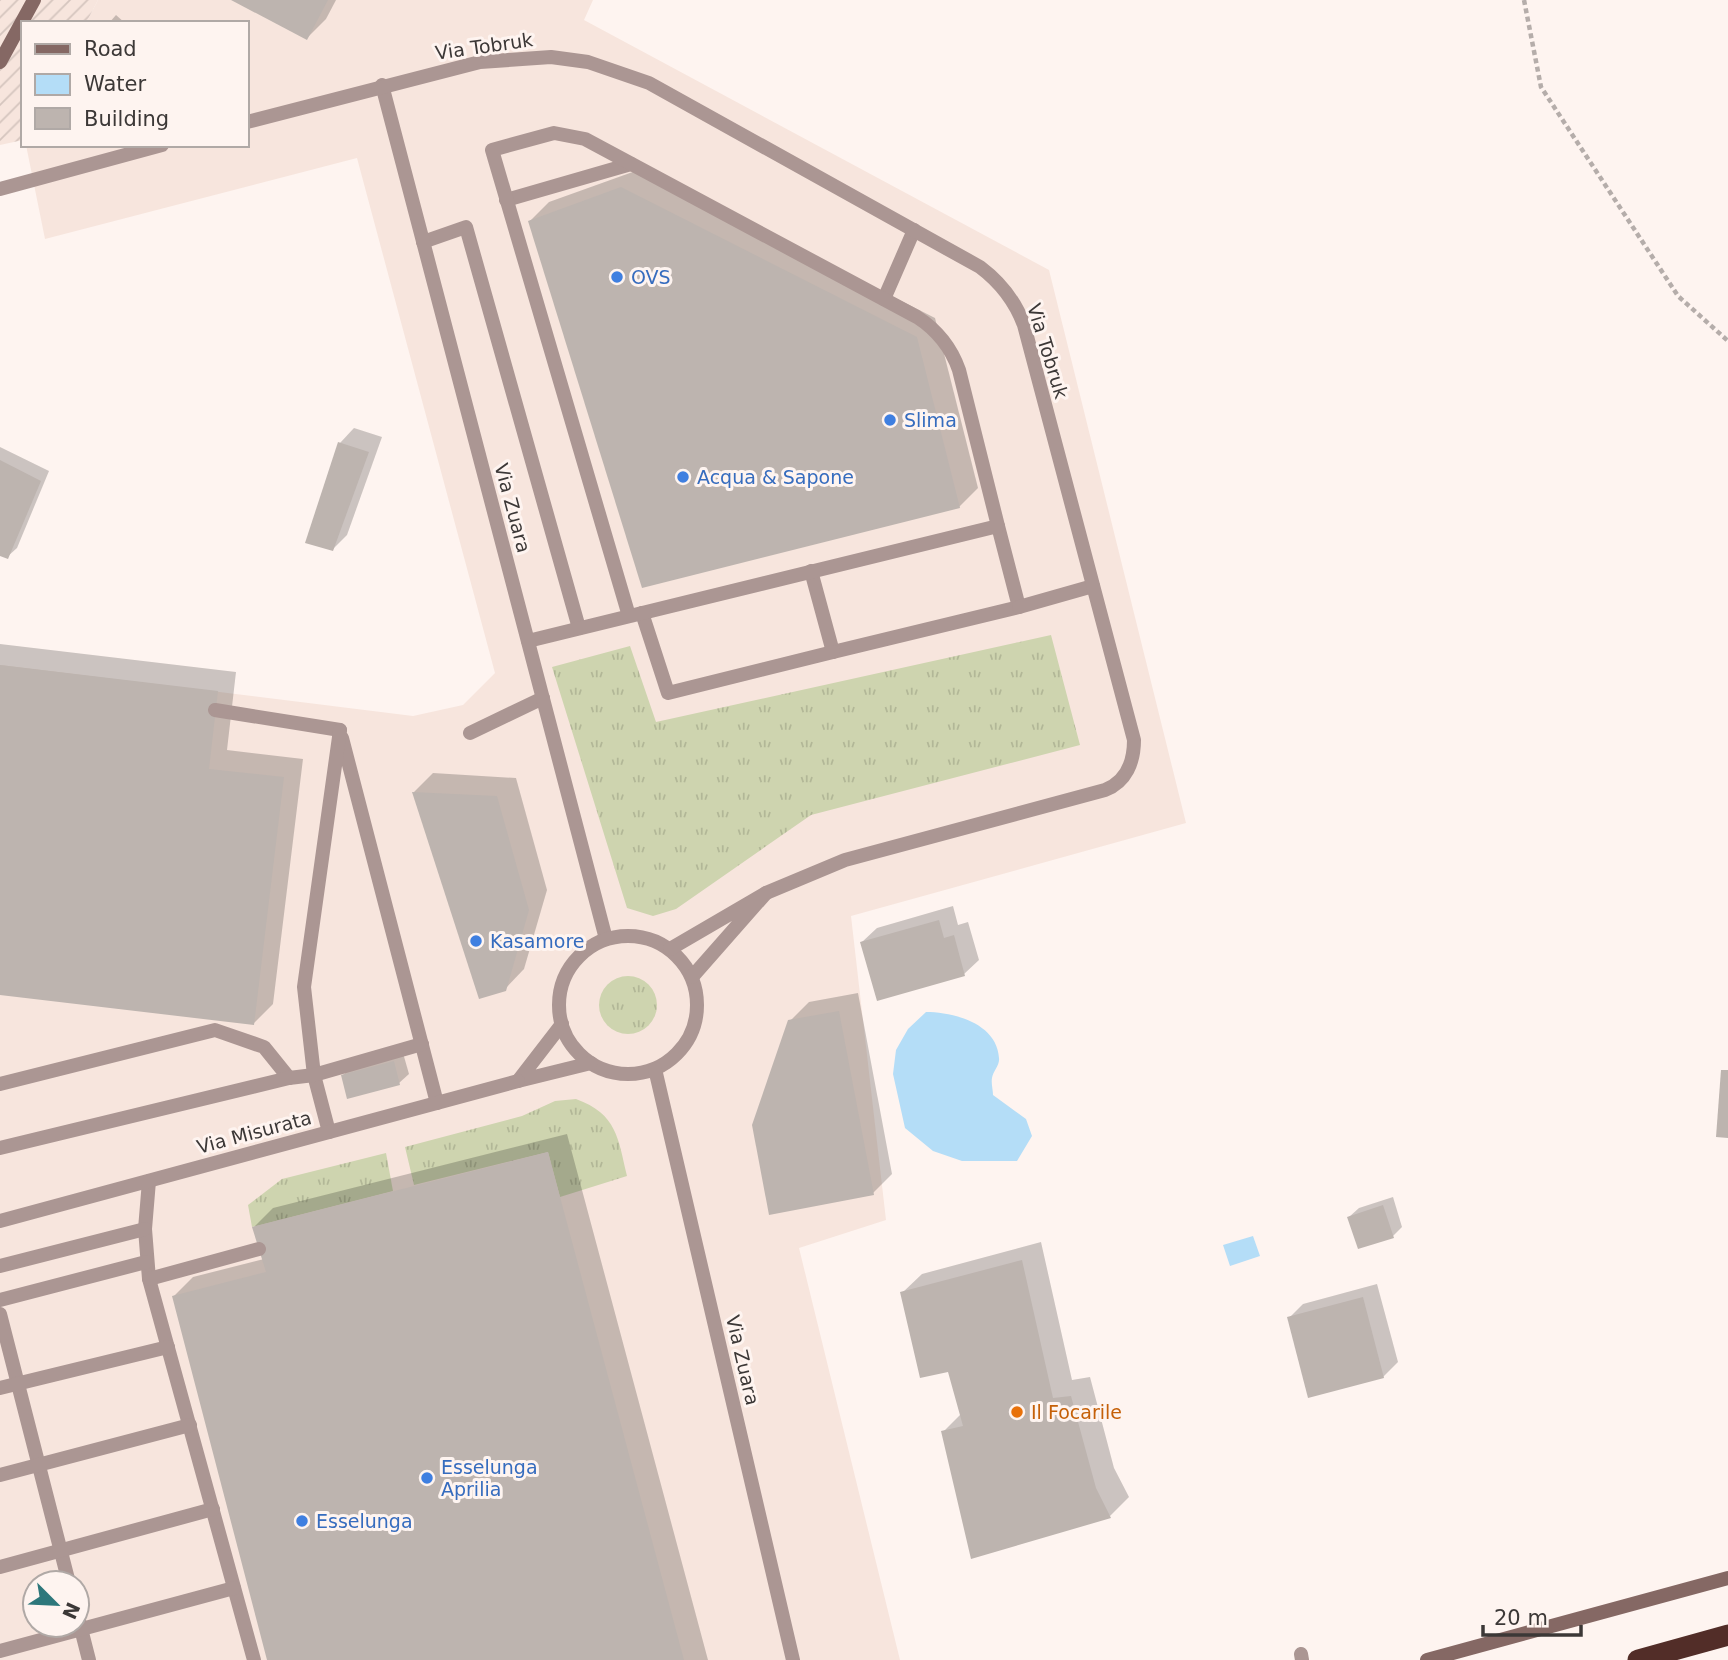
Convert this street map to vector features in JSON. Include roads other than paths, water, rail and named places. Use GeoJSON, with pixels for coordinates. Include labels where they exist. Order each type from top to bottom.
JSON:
{"type":"FeatureCollection","features":[{"type":"Feature","properties":{"kind":"highway"},"geometry":{"type":"LineString","coordinates":[[1638,1660],[1728,1635]]}},
{"type":"Feature","properties":{"kind":"street"},"geometry":{"type":"LineString","coordinates":[[22,21],[34,0]]}},
{"type":"Feature","properties":{"kind":"street"},"geometry":{"type":"LineString","coordinates":[[0,62],[21,24]]}},
{"type":"Feature","properties":{"kind":"street","name":"Via Tobruk"},"geometry":{"type":"LineString","coordinates":[[248,122],[449,68],[516,57],[551,57],[606,67],[649,83],[914,230],[986,272],[1014,304],[1024,325],[1134,740],[1131,763],[1117,783],[1105,790],[845,860],[766,893],[670,949]]}},
{"type":"Feature","properties":{"kind":"street","name":"Via Zuara"},"geometry":{"type":"LineString","coordinates":[[382,85],[606,939]]}},
{"type":"Feature","properties":{"kind":"street"},"geometry":{"type":"LineString","coordinates":[[1019,607],[959,370],[950,350],[926,322],[585,139],[554,133],[492,150],[635,614],[668,693],[1019,607],[1093,586]]}},
{"type":"Feature","properties":{"kind":"street"},"geometry":{"type":"LineString","coordinates":[[0,189],[155,147]]}},
{"type":"Feature","properties":{"kind":"street"},"geometry":{"type":"LineString","coordinates":[[506,200],[631,163]]}},
{"type":"Feature","properties":{"kind":"street"},"geometry":{"type":"LineString","coordinates":[[423,242],[466,227],[579,628]]}},
{"type":"Feature","properties":{"kind":"street"},"geometry":{"type":"LineString","coordinates":[[884,299],[914,230]]}},
{"type":"Feature","properties":{"kind":"street"},"geometry":{"type":"LineString","coordinates":[[528,640],[998,526]]}},
{"type":"Feature","properties":{"kind":"street"},"geometry":{"type":"LineString","coordinates":[[811,571],[834,652]]}},
{"type":"Feature","properties":{"kind":"street"},"geometry":{"type":"LineString","coordinates":[[470,733],[543,698]]}},
{"type":"Feature","properties":{"kind":"street"},"geometry":{"type":"LineString","coordinates":[[215,710],[340,730]]}},
{"type":"Feature","properties":{"kind":"street"},"geometry":{"type":"LineString","coordinates":[[340,730],[437,1102]]}},
{"type":"Feature","properties":{"kind":"street"},"geometry":{"type":"LineString","coordinates":[[329,1132],[314,1076],[304,987],[340,730]]}},
{"type":"Feature","properties":{"kind":"street","name":"Via Tobruk"},"geometry":{"type":"LineString","coordinates":[[692,977],[766,893]]}},
{"type":"Feature","properties":{"kind":"street"},"geometry":{"type":"LineString","coordinates":[[628,936],[650,939],[670,949],[692,977],[697,999],[696,1021],[687,1041],[673,1058],[654,1069],[633,1074],[611,1072],[591,1063],[573,1046],[562,1024],[559,1003],[563,983],[573,964],[588,949],[606,939],[628,936]]}},
{"type":"Feature","properties":{"kind":"street"},"geometry":{"type":"LineString","coordinates":[[518,1081],[562,1024]]}},
{"type":"Feature","properties":{"kind":"street"},"geometry":{"type":"LineString","coordinates":[[0,1084],[215,1030],[264,1047],[289,1078]]}},
{"type":"Feature","properties":{"kind":"street"},"geometry":{"type":"LineString","coordinates":[[0,1149],[289,1078],[314,1076],[422,1044]]}},
{"type":"Feature","properties":{"kind":"street","name":"Via Misurata"},"geometry":{"type":"LineString","coordinates":[[0,1221],[591,1063]]}},
{"type":"Feature","properties":{"kind":"street","name":"Via Zuara"},"geometry":{"type":"LineString","coordinates":[[654,1069],[793,1660]]}},
{"type":"Feature","properties":{"kind":"street"},"geometry":{"type":"LineString","coordinates":[[149,1181],[145,1229],[149,1279],[254,1660]]}},
{"type":"Feature","properties":{"kind":"street"},"geometry":{"type":"LineString","coordinates":[[0,1266],[145,1229]]}},
{"type":"Feature","properties":{"kind":"street"},"geometry":{"type":"LineString","coordinates":[[149,1279],[259,1249]]}},
{"type":"Feature","properties":{"kind":"street"},"geometry":{"type":"LineString","coordinates":[[0,1300],[146,1262]]}},
{"type":"Feature","properties":{"kind":"street"},"geometry":{"type":"LineString","coordinates":[[0,1314],[66,1569]]}},
{"type":"Feature","properties":{"kind":"street"},"geometry":{"type":"LineString","coordinates":[[0,1388],[168,1348]]}},
{"type":"Feature","properties":{"kind":"street"},"geometry":{"type":"LineString","coordinates":[[0,1475],[190,1425]]}},
{"type":"Feature","properties":{"kind":"street"},"geometry":{"type":"LineString","coordinates":[[0,1567],[213,1509]]}},
{"type":"Feature","properties":{"kind":"street"},"geometry":{"type":"LineString","coordinates":[[1427,1660],[1728,1578]]}},
{"type":"Feature","properties":{"kind":"street"},"geometry":{"type":"LineString","coordinates":[[91,1626],[234,1588]]}},
{"type":"Feature","properties":{"kind":"street"},"geometry":{"type":"LineString","coordinates":[[0,1651],[44,1639]]}},
{"type":"Feature","properties":{"kind":"street"},"geometry":{"type":"LineString","coordinates":[[84,1639],[89,1660]]}},
{"type":"Feature","properties":{"kind":"water"},"geometry":{"type":"Polygon","coordinates":[[[926,1012],[960,1017],[982,1028],[991,1036],[999,1058],[992,1078],[993,1095],[1026,1119],[1032,1136],[1017,1161],[962,1161],[933,1151],[905,1128],[893,1074],[896,1050],[908,1029],[926,1012]]]}},
{"type":"Feature","properties":{"kind":"water"},"geometry":{"type":"Polygon","coordinates":[[[1253,1236],[1260,1256],[1230,1266],[1223,1245],[1253,1236]]]}},
{"type":"Feature","properties":{"kind":"place","name":"OVS"},"geometry":{"type":"Point","coordinates":[617,277]}},
{"type":"Feature","properties":{"kind":"place","name":"Slima"},"geometry":{"type":"Point","coordinates":[890,420]}},
{"type":"Feature","properties":{"kind":"place","name":"Acqua & Sapone"},"geometry":{"type":"Point","coordinates":[683,477]}},
{"type":"Feature","properties":{"kind":"place","name":"Kasamore"},"geometry":{"type":"Point","coordinates":[476,941]}},
{"type":"Feature","properties":{"kind":"place","name":"Il Focarile"},"geometry":{"type":"Point","coordinates":[1017,1412]}},
{"type":"Feature","properties":{"kind":"place","name":"Esselunga Aprilia"},"geometry":{"type":"Point","coordinates":[427,1478]}},
{"type":"Feature","properties":{"kind":"place","name":"Esselunga"},"geometry":{"type":"Point","coordinates":[302,1521]}}]}
